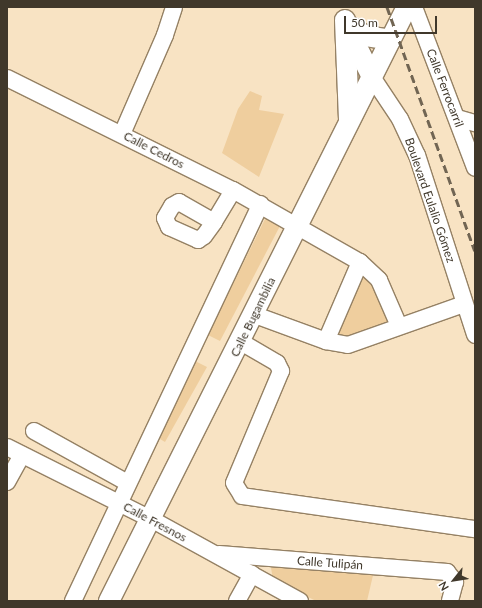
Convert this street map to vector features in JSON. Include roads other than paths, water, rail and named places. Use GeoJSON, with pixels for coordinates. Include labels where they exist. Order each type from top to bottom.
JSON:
{"type":"FeatureCollection","features":[{"type":"Feature","properties":{"kind":"main road","name":"Calle Bugambilia"},"geometry":{"type":"LineString","coordinates":[[109,601],[255,315],[408,7]]}},
{"type":"Feature","properties":{"kind":"main road"},"geometry":{"type":"LineString","coordinates":[[344,17],[373,39],[393,36]]}},
{"type":"Feature","properties":{"kind":"main road"},"geometry":{"type":"LineString","coordinates":[[344,17],[349,124]]}},
{"type":"Feature","properties":{"kind":"main road","name":"Boulevard Eulalio Gómez"},"geometry":{"type":"LineString","coordinates":[[344,17],[372,77]]}},
{"type":"Feature","properties":{"kind":"street"},"geometry":{"type":"LineString","coordinates":[[122,134],[165,35],[174,7]]}},
{"type":"Feature","properties":{"kind":"street","name":"Calle Ferrocarril"},"geometry":{"type":"LineString","coordinates":[[414,7],[475,168]]}},
{"type":"Feature","properties":{"kind":"street","name":"Boulevard Eulalio Gómez"},"geometry":{"type":"LineString","coordinates":[[372,77],[400,119],[412,143],[475,335]]}},
{"type":"Feature","properties":{"kind":"street","name":"Calle Cedros"},"geometry":{"type":"LineString","coordinates":[[7,78],[260,204],[360,262],[379,280],[399,326]]}},
{"type":"Feature","properties":{"kind":"street"},"geometry":{"type":"LineString","coordinates":[[456,118],[475,123]]}},
{"type":"Feature","properties":{"kind":"street"},"geometry":{"type":"LineString","coordinates":[[214,222],[233,190]]}},
{"type":"Feature","properties":{"kind":"street"},"geometry":{"type":"LineString","coordinates":[[73,601],[260,204]]}},
{"type":"Feature","properties":{"kind":"street"},"geometry":{"type":"LineString","coordinates":[[326,341],[360,262]]}},
{"type":"Feature","properties":{"kind":"street"},"geometry":{"type":"LineString","coordinates":[[255,315],[326,341],[354,344],[399,326],[464,304]]}},
{"type":"Feature","properties":{"kind":"street"},"geometry":{"type":"LineString","coordinates":[[241,342],[277,362],[281,371],[234,483],[242,496],[475,529]]}},
{"type":"Feature","properties":{"kind":"street"},"geometry":{"type":"LineString","coordinates":[[34,431],[128,482]]}},
{"type":"Feature","properties":{"kind":"street","name":"Calle Fresnos"},"geometry":{"type":"LineString","coordinates":[[7,447],[152,518],[212,554],[252,574],[300,601]]}},
{"type":"Feature","properties":{"kind":"street"},"geometry":{"type":"LineString","coordinates":[[8,476],[22,455]]}},
{"type":"Feature","properties":{"kind":"street","name":"Calle Tulipán"},"geometry":{"type":"LineString","coordinates":[[212,554],[447,572],[455,582],[450,601]]}},
{"type":"Feature","properties":{"kind":"street"},"geometry":{"type":"LineString","coordinates":[[237,601],[252,574]]}},
{"type":"Feature","properties":{"kind":"railway"},"geometry":{"type":"LineString","coordinates":[[387,7],[475,251]]}}]}
